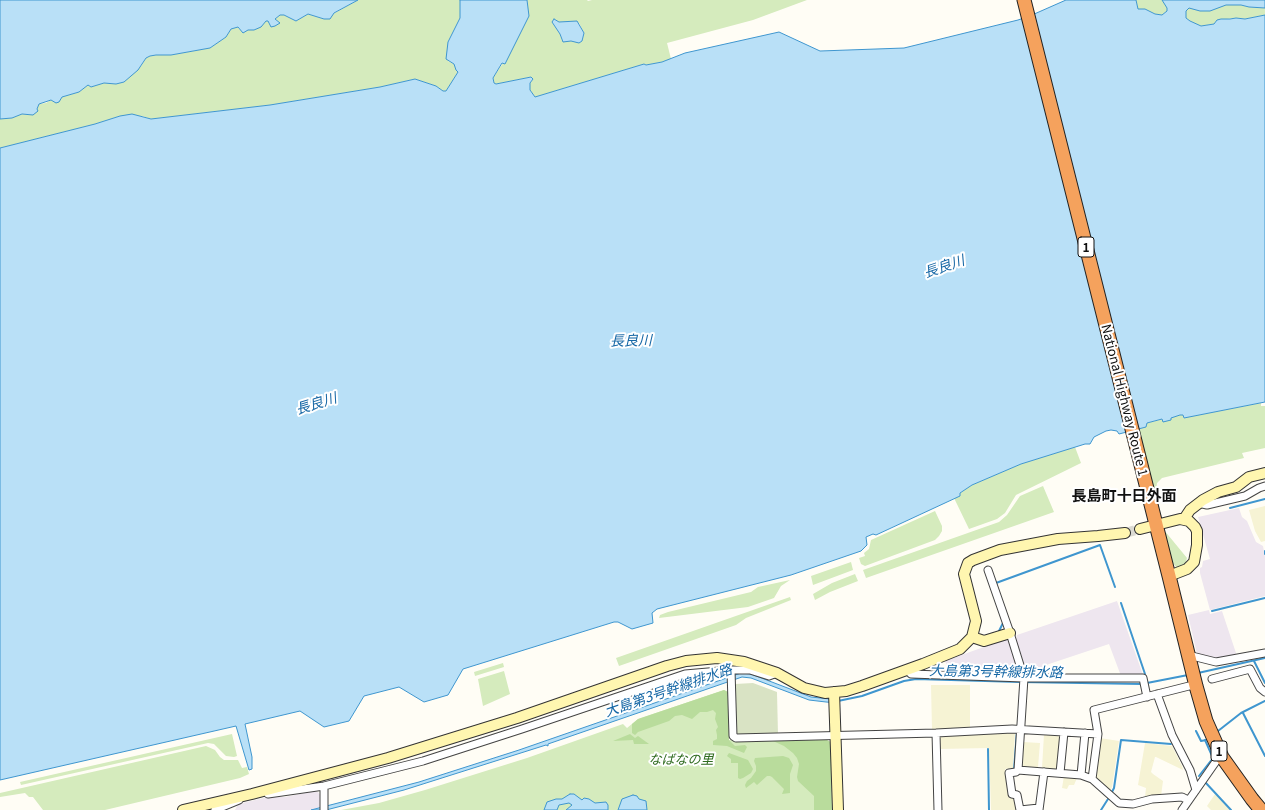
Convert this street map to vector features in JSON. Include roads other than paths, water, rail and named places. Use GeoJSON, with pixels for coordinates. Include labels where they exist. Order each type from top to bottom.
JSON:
{"type":"FeatureCollection","features":[{"type":"Feature","properties":{"kind":"highway","name":"National Highway Route 1"},"geometry":{"type":"LineString","coordinates":[[1024,0],[1195,684],[1206,721],[1222,757],[1261,810]]}},
{"type":"Feature","properties":{"kind":"street"},"geometry":{"type":"LineString","coordinates":[[1184,519],[1190,510],[1198,503],[1218,492],[1236,487],[1249,477],[1265,473]]}},
{"type":"Feature","properties":{"kind":"street"},"geometry":{"type":"LineString","coordinates":[[1198,503],[1207,505],[1245,496],[1265,486]]}},
{"type":"Feature","properties":{"kind":"street"},"geometry":{"type":"LineString","coordinates":[[1140,529],[1156,524],[1184,519],[1192,524],[1197,531],[1196,557],[1188,569],[1169,576]]}},
{"type":"Feature","properties":{"kind":"street"},"geometry":{"type":"LineString","coordinates":[[834,698],[846,691],[907,670],[960,649],[972,638],[976,621],[964,574],[968,563],[973,560],[1000,550],[1050,540],[1125,532]]}},
{"type":"Feature","properties":{"kind":"street"},"geometry":{"type":"LineString","coordinates":[[988,570],[1024,681],[1018,770]]}},
{"type":"Feature","properties":{"kind":"street"},"geometry":{"type":"LineString","coordinates":[[972,638],[984,641],[1010,634]]}},
{"type":"Feature","properties":{"kind":"street"},"geometry":{"type":"LineString","coordinates":[[1189,659],[1216,662],[1265,653]]}},
{"type":"Feature","properties":{"kind":"street"},"geometry":{"type":"LineString","coordinates":[[183,810],[252,794],[395,756],[517,718],[667,666],[686,661],[717,658],[744,662],[776,673],[804,688],[834,698]]}},
{"type":"Feature","properties":{"kind":"street"},"geometry":{"type":"LineString","coordinates":[[1212,679],[1250,669],[1260,688],[1265,692]]}},
{"type":"Feature","properties":{"kind":"street"},"geometry":{"type":"LineString","coordinates":[[216,810],[252,794],[270,794],[324,786],[430,758],[522,729],[685,674],[731,676],[750,670],[769,676],[776,673]]}},
{"type":"Feature","properties":{"kind":"street"},"geometry":{"type":"LineString","coordinates":[[907,670],[911,674],[1024,681],[1143,678],[1147,697]]}},
{"type":"Feature","properties":{"kind":"street"},"geometry":{"type":"LineString","coordinates":[[731,676],[733,736],[736,738],[936,733],[1021,729],[1098,734]]}},
{"type":"Feature","properties":{"kind":"street"},"geometry":{"type":"LineString","coordinates":[[1092,779],[1098,734],[1094,710],[1195,684]]}},
{"type":"Feature","properties":{"kind":"street"},"geometry":{"type":"LineString","coordinates":[[1157,694],[1172,735],[1190,770],[1196,790]]}},
{"type":"Feature","properties":{"kind":"street"},"geometry":{"type":"LineString","coordinates":[[834,698],[838,810]]}},
{"type":"Feature","properties":{"kind":"street"},"geometry":{"type":"LineString","coordinates":[[1060,773],[1064,732]]}},
{"type":"Feature","properties":{"kind":"street"},"geometry":{"type":"LineString","coordinates":[[936,733],[938,810]]}},
{"type":"Feature","properties":{"kind":"street"},"geometry":{"type":"LineString","coordinates":[[1081,775],[1085,733]]}},
{"type":"Feature","properties":{"kind":"street"},"geometry":{"type":"LineString","coordinates":[[1182,810],[1217,760],[1222,757]]}},
{"type":"Feature","properties":{"kind":"street"},"geometry":{"type":"LineString","coordinates":[[1044,772],[1039,809],[1020,810],[1017,795],[1012,794],[1009,773],[1016,772],[1018,770],[1060,773],[1081,775],[1092,779],[1119,803],[1133,804],[1152,799],[1182,797],[1188,800]]}},
{"type":"Feature","properties":{"kind":"street"},"geometry":{"type":"LineString","coordinates":[[324,786],[324,807]]}},
{"type":"Feature","properties":{"kind":"water"},"geometry":{"type":"Polygon","coordinates":[[[0,0],[358,0],[334,13],[330,19],[324,19],[308,14],[296,21],[284,15],[280,15],[275,19],[280,23],[275,26],[271,27],[268,21],[266,21],[261,27],[254,30],[248,30],[243,33],[238,27],[231,29],[226,37],[210,48],[171,55],[150,56],[146,58],[138,70],[124,82],[116,84],[104,83],[91,87],[88,85],[79,92],[62,97],[59,102],[56,103],[51,100],[39,104],[37,109],[38,111],[33,115],[22,114],[12,118],[0,119],[0,0]]]}},
{"type":"Feature","properties":{"kind":"water","name":"長良川"},"geometry":{"type":"Polygon","coordinates":[[[460,0],[527,0],[529,16],[505,64],[502,63],[493,78],[494,83],[496,84],[531,77],[533,79],[530,83],[530,90],[535,97],[644,64],[646,65],[662,62],[685,53],[779,32],[820,51],[904,48],[1018,20],[1066,0],[1136,0],[1138,9],[1145,9],[1155,14],[1162,15],[1167,11],[1167,8],[1162,0],[1265,0],[1265,8],[1226,5],[1210,11],[1200,11],[1189,8],[1186,11],[1186,18],[1201,26],[1214,24],[1217,20],[1221,19],[1245,19],[1265,15],[1265,402],[1184,418],[1183,415],[1180,415],[1163,422],[1162,419],[1147,423],[1146,427],[1119,434],[1117,431],[1106,431],[1094,437],[1090,444],[1085,444],[1021,464],[972,485],[960,493],[960,496],[876,535],[873,534],[866,537],[867,545],[861,551],[791,575],[657,609],[652,613],[653,623],[632,629],[618,622],[614,622],[463,669],[448,695],[424,702],[399,687],[364,696],[349,721],[324,727],[300,711],[245,724],[252,757],[252,769],[249,770],[236,726],[0,780],[0,148],[132,114],[151,119],[270,105],[380,87],[415,79],[446,91],[458,72],[454,64],[446,59],[448,42],[460,18],[460,0]]]}},
{"type":"Feature","properties":{"kind":"water"},"geometry":{"type":"Polygon","coordinates":[[[554,19],[559,22],[577,21],[584,33],[582,41],[579,43],[571,41],[563,42],[560,34],[552,22],[554,19]]]}},
{"type":"Feature","properties":{"kind":"water"},"geometry":{"type":"Polygon","coordinates":[[[741,673],[751,674],[811,697],[839,700],[839,703],[809,700],[751,678],[742,677],[548,744],[548,746],[546,745],[404,790],[326,810],[311,810],[419,782],[519,750],[741,673]]]}},
{"type":"Feature","properties":{"kind":"water"},"geometry":{"type":"Polygon","coordinates":[[[570,794],[574,794],[582,800],[584,798],[589,799],[595,803],[606,802],[608,805],[608,810],[566,810],[572,805],[569,803],[559,805],[557,810],[544,810],[547,802],[562,799],[570,794]]]}},
{"type":"Feature","properties":{"kind":"water"},"geometry":{"type":"Polygon","coordinates":[[[633,795],[646,801],[647,810],[618,810],[622,799],[633,795]]]}},
{"type":"Feature","properties":{"kind":"waterway"},"geometry":{"type":"LineString","coordinates":[[1230,508],[1265,499]]}},
{"type":"Feature","properties":{"kind":"waterway"},"geometry":{"type":"LineString","coordinates":[[996,583],[1100,545],[1115,587]]}},
{"type":"Feature","properties":{"kind":"waterway"},"geometry":{"type":"LineString","coordinates":[[1212,611],[1265,598]]}},
{"type":"Feature","properties":{"kind":"waterway"},"geometry":{"type":"LineString","coordinates":[[1121,603],[1145,674]]}},
{"type":"Feature","properties":{"kind":"waterway"},"geometry":{"type":"LineString","coordinates":[[999,631],[1003,623]]}},
{"type":"Feature","properties":{"kind":"waterway","name":"大島第3号幹線排水路"},"geometry":{"type":"LineString","coordinates":[[1198,673],[1265,658]]}},
{"type":"Feature","properties":{"kind":"waterway"},"geometry":{"type":"LineString","coordinates":[[1254,661],[1265,683]]}},
{"type":"Feature","properties":{"kind":"waterway","name":"大島第3号幹線排水路"},"geometry":{"type":"LineString","coordinates":[[1147,683],[1188,675]]}},
{"type":"Feature","properties":{"kind":"waterway","name":"大島第3号幹線排水路"},"geometry":{"type":"LineString","coordinates":[[838,701],[862,696],[904,681],[916,679],[1142,684]]}},
{"type":"Feature","properties":{"kind":"waterway"},"geometry":{"type":"LineString","coordinates":[[1218,731],[1241,713],[1265,701]]}},
{"type":"Feature","properties":{"kind":"waterway"},"geometry":{"type":"LineString","coordinates":[[1243,713],[1265,756]]}},
{"type":"Feature","properties":{"kind":"waterway"},"geometry":{"type":"LineString","coordinates":[[1014,770],[1017,731]]}},
{"type":"Feature","properties":{"kind":"waterway"},"geometry":{"type":"LineString","coordinates":[[1196,731],[1201,741],[1206,740]]}},
{"type":"Feature","properties":{"kind":"waterway"},"geometry":{"type":"LineString","coordinates":[[1112,792],[1114,788],[1121,740],[1171,744]]}},
{"type":"Feature","properties":{"kind":"waterway"},"geometry":{"type":"LineString","coordinates":[[1199,776],[1213,758],[1205,740]]}},
{"type":"Feature","properties":{"kind":"waterway"},"geometry":{"type":"LineString","coordinates":[[988,749],[989,810]]}},
{"type":"Feature","properties":{"kind":"waterway"},"geometry":{"type":"LineString","coordinates":[[1205,782],[1231,810]]}},
{"type":"Feature","properties":{"kind":"waterway"},"geometry":{"type":"LineString","coordinates":[[1101,810],[1108,799]]}},
{"type":"Feature","properties":{"kind":"tunnel"},"geometry":{"type":"LineString","coordinates":[[1125,533],[1140,529]]}},
{"type":"Feature","properties":{"kind":"district","name":"長島町十日外面"},"geometry":{"type":"Point","coordinates":[1124,495]}},
{"type":"Feature","properties":{"kind":"park label","name":"なばなの里"},"geometry":{"type":"Point","coordinates":[681,759]}}]}
